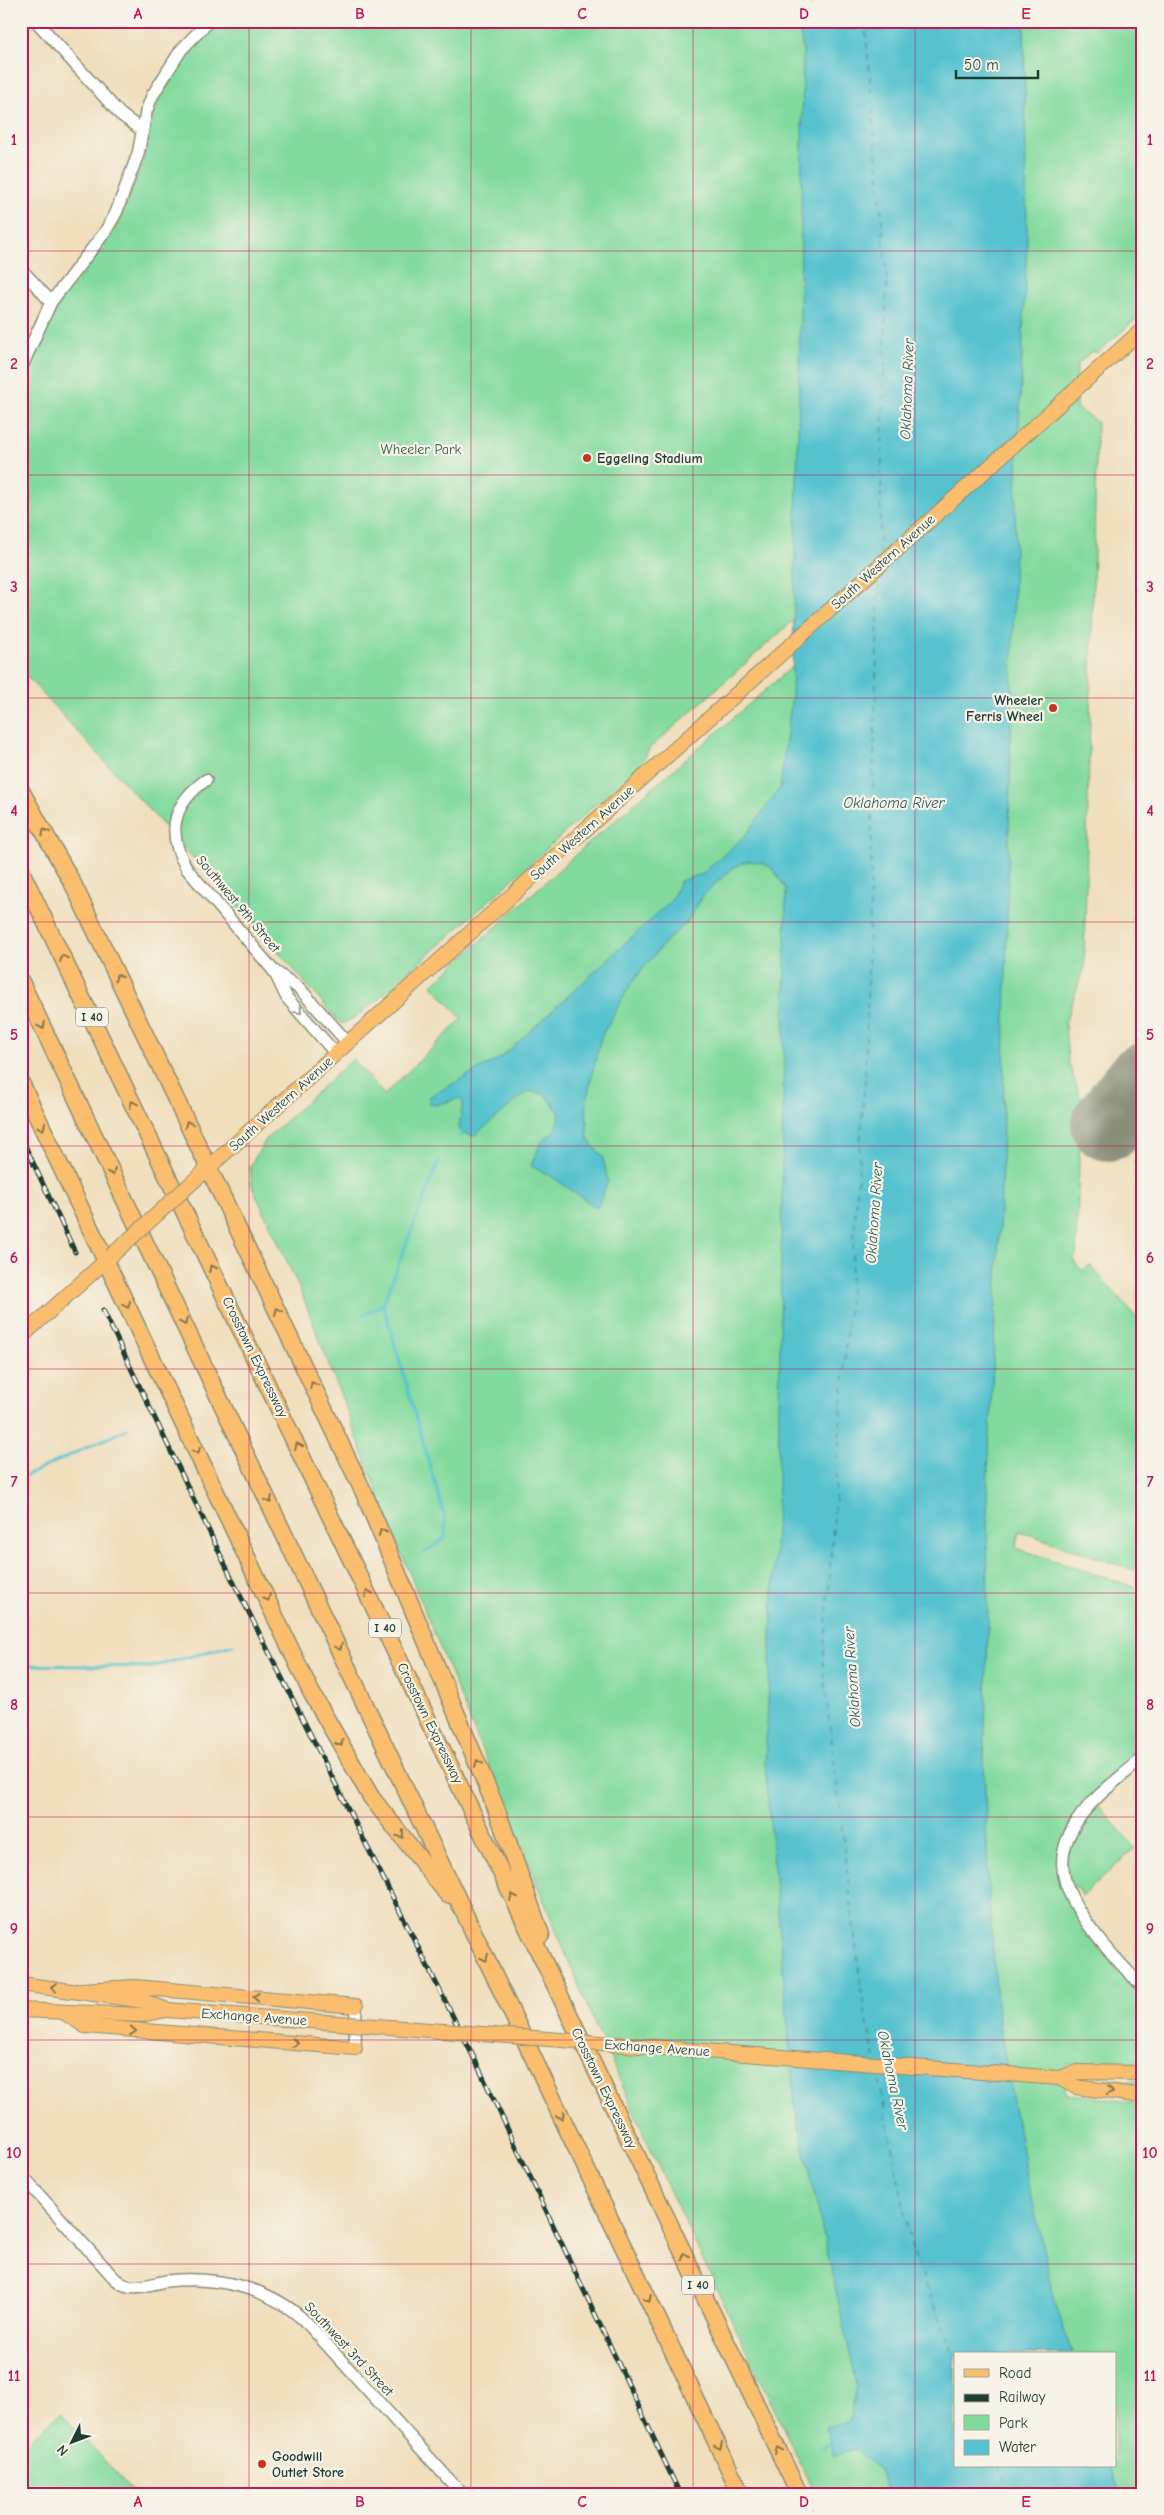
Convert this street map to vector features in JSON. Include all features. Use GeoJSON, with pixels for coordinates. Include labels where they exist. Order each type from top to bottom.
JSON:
{"type":"FeatureCollection","features":[{"type":"Feature","properties":{"kind":"highway"},"geometry":{"type":"LineString","coordinates":[[21,791],[73,884],[364,1493],[399,1572],[496,1808],[572,2021]]}},
{"type":"Feature","properties":{"kind":"highway","name":"Crosstown Expressway"},"geometry":{"type":"LineString","coordinates":[[21,871],[799,2494]]}},
{"type":"Feature","properties":{"kind":"highway"},"geometry":{"type":"LineString","coordinates":[[21,982],[742,2494]]}},
{"type":"Feature","properties":{"kind":"highway"},"geometry":{"type":"LineString","coordinates":[[21,1083],[108,1258],[312,1692],[371,1797],[464,1914]]}},
{"type":"Feature","properties":{"kind":"main road","name":"South Western Avenue"},"geometry":{"type":"LineString","coordinates":[[21,1337],[1143,329]]}},
{"type":"Feature","properties":{"kind":"main road","name":"Exchange Avenue"},"geometry":{"type":"LineString","coordinates":[[21,1984],[80,1990],[144,2001],[167,2010]]}},
{"type":"Feature","properties":{"kind":"main road"},"geometry":{"type":"LineString","coordinates":[[80,1990],[135,1987],[356,2006]]}},
{"type":"Feature","properties":{"kind":"main road","name":"Exchange Avenue"},"geometry":{"type":"LineString","coordinates":[[21,2010],[142,2015],[167,2010],[1059,2078],[1077,2072],[1143,2073]]}},
{"type":"Feature","properties":{"kind":"main road"},"geometry":{"type":"LineString","coordinates":[[63,2012],[85,2026],[354,2048]]}},
{"type":"Feature","properties":{"kind":"main road","name":"Exchange Avenue"},"geometry":{"type":"LineString","coordinates":[[1059,2078],[1076,2087],[1143,2096]]}},
{"type":"Feature","properties":{"kind":"street"},"geometry":{"type":"LineString","coordinates":[[36,21],[120,114],[142,131]]}},
{"type":"Feature","properties":{"kind":"street"},"geometry":{"type":"LineString","coordinates":[[21,368],[50,302],[112,221],[138,154],[146,112],[168,70],[181,50],[209,21]]}},
{"type":"Feature","properties":{"kind":"street"},"geometry":{"type":"LineString","coordinates":[[21,269],[50,302]]}},
{"type":"Feature","properties":{"kind":"street","name":"Southwest 9th Street"},"geometry":{"type":"LineString","coordinates":[[206,780],[190,791],[178,812],[175,834],[181,858],[187,869],[273,970],[287,998],[336,1054]]}},
{"type":"Feature","properties":{"kind":"street","name":"Southwest 9th Street"},"geometry":{"type":"LineString","coordinates":[[273,970],[300,988],[348,1043]]}},
{"type":"Feature","properties":{"kind":"street"},"geometry":{"type":"LineString","coordinates":[[1143,1758],[1086,1810],[1077,1821],[1067,1840],[1062,1858],[1064,1874],[1074,1900],[1086,1919],[1143,1987]]}},
{"type":"Feature","properties":{"kind":"street"},"geometry":{"type":"LineString","coordinates":[[354,2048],[356,2006]]}},
{"type":"Feature","properties":{"kind":"street","name":"Southwest 3rd Street"},"geometry":{"type":"LineString","coordinates":[[21,2175],[122,2284],[135,2287],[177,2281],[222,2283],[259,2291],[288,2307],[308,2324],[462,2494]]}},
{"type":"Feature","properties":{"kind":"green space","name":"Wheeler Park"},"geometry":{"type":"Polygon","coordinates":[[[219,21],[1143,21],[1143,313],[1097,353],[1092,351],[1077,365],[1076,408],[1097,422],[1084,967],[1065,1024],[1068,1060],[1081,1101],[1076,1255],[1073,1260],[1082,1271],[1090,1265],[1143,1325],[1143,1573],[1019,1531],[1016,1548],[1143,1590],[1143,1751],[1091,1797],[1135,1848],[1082,1896],[1078,1888],[1060,1885],[1086,1930],[1143,1996],[1143,2066],[1067,2064],[1065,2093],[1143,2104],[1143,2494],[815,2494],[660,2170],[587,2006],[400,1550],[302,1294],[252,1186],[250,1166],[267,1138],[353,1059],[384,1095],[462,1019],[432,985],[573,857],[793,666],[794,620],[649,749],[642,763],[475,913],[370,1006],[360,1014],[341,1024],[263,934],[21,670],[21,384],[53,311],[110,237],[120,220],[143,161],[153,112],[179,64],[219,21]]]}},
{"type":"Feature","properties":{"kind":"green space"},"geometry":{"type":"Polygon","coordinates":[[[1106,2080],[1143,2081],[1143,2088],[1106,2083],[1106,2080]]]}},
{"type":"Feature","properties":{"kind":"green space"},"geometry":{"type":"Polygon","coordinates":[[[61,2413],[135,2494],[21,2494],[21,2448],[61,2413]]]}},
{"type":"Feature","properties":{"kind":"water","name":"Oklahoma River"},"geometry":{"type":"Polygon","coordinates":[[[799,21],[1024,21],[1027,242],[1016,494],[1002,1168],[987,1494],[988,1630],[984,1762],[989,1904],[999,2024],[1025,2167],[1056,2305],[1071,2352],[954,2352],[954,2468],[1110,2468],[1121,2494],[889,2494],[879,2470],[856,2450],[834,2455],[825,2427],[850,2421],[857,2385],[795,2107],[765,1765],[778,1485],[786,889],[773,869],[763,863],[748,861],[734,867],[704,894],[687,922],[664,943],[631,984],[601,1037],[586,1102],[588,1139],[603,1158],[608,1181],[597,1208],[551,1176],[531,1166],[540,1144],[555,1130],[560,1113],[545,1094],[528,1091],[474,1136],[462,1133],[459,1127],[463,1102],[460,1098],[436,1105],[429,1104],[429,1097],[502,1057],[671,901],[680,881],[702,874],[745,836],[780,788],[792,695],[799,392],[803,54],[799,21]]]}},
{"type":"Feature","properties":{"kind":"waterway"},"geometry":{"type":"LineString","coordinates":[[460,1136],[464,1130]]}},
{"type":"Feature","properties":{"kind":"waterway"},"geometry":{"type":"LineString","coordinates":[[363,1315],[383,1304],[439,1160]]}},
{"type":"Feature","properties":{"kind":"waterway"},"geometry":{"type":"LineString","coordinates":[[383,1304],[445,1518],[445,1538],[424,1553]]}},
{"type":"Feature","properties":{"kind":"waterway"},"geometry":{"type":"LineString","coordinates":[[21,1478],[127,1429]]}},
{"type":"Feature","properties":{"kind":"waterway"},"geometry":{"type":"LineString","coordinates":[[21,1665],[151,1667],[233,1645]]}},
{"type":"Feature","properties":{"kind":"waterway"},"geometry":{"type":"LineString","coordinates":[[822,2447],[833,2441]]}},
{"type":"Feature","properties":{"kind":"ferry route"},"geometry":{"type":"LineString","coordinates":[[865,21],[887,279],[879,556]]}},
{"type":"Feature","properties":{"kind":"ferry route"},"geometry":{"type":"LineString","coordinates":[[875,2059],[862,1996],[823,1668],[865,1078],[879,575]]}},
{"type":"Feature","properties":{"kind":"ferry route"},"geometry":{"type":"LineString","coordinates":[[877,2070],[912,2249],[954,2354]]}},
{"type":"Feature","properties":{"kind":"ferry route"},"geometry":{"type":"LineString","coordinates":[[1000,2468],[1010,2494]]}},
{"type":"Feature","properties":{"kind":"runway"},"geometry":{"type":"LineString","coordinates":[[1108,1124],[1143,1080]]}},
{"type":"Feature","properties":{"kind":"railway"},"geometry":{"type":"LineString","coordinates":[[21,1137],[75,1252]]}},
{"type":"Feature","properties":{"kind":"railway"},"geometry":{"type":"LineString","coordinates":[[103,1310],[232,1579],[476,2062],[680,2494]]}},
{"type":"Feature","properties":{"kind":"place","name":"Eggeling Stadium"},"geometry":{"type":"Point","coordinates":[587,458]}},
{"type":"Feature","properties":{"kind":"place","name":"Wheeler Ferris Wheel"},"geometry":{"type":"Point","coordinates":[1053,708]}},
{"type":"Feature","properties":{"kind":"place","name":"Goodwill Outlet Store"},"geometry":{"type":"Point","coordinates":[262,2464]}}]}
